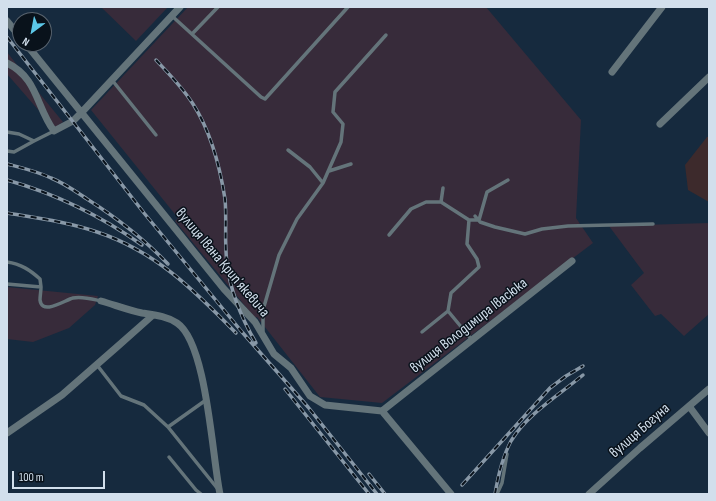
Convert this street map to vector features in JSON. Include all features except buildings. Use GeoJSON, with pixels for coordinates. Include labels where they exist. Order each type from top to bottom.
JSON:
{"type":"FeatureCollection","features":[{"type":"Feature","properties":{"kind":"street"},"geometry":{"type":"LineString","coordinates":[[7,63],[21,72],[29,80],[48,123],[54,131],[73,121],[180,7]]}},
{"type":"Feature","properties":{"kind":"street"},"geometry":{"type":"LineString","coordinates":[[612,72],[662,7]]}},
{"type":"Feature","properties":{"kind":"street","name":"вулиця Івана Крипʼякевича"},"geometry":{"type":"LineString","coordinates":[[33,52],[224,289],[255,322],[274,354],[291,368],[310,396],[325,405],[382,412]]}},
{"type":"Feature","properties":{"kind":"street"},"geometry":{"type":"LineString","coordinates":[[660,124],[709,77]]}},
{"type":"Feature","properties":{"kind":"street","name":"вулиця Володимира Івасюка"},"geometry":{"type":"LineString","coordinates":[[382,412],[572,261]]}},
{"type":"Feature","properties":{"kind":"street"},"geometry":{"type":"LineString","coordinates":[[101,301],[171,320],[181,326],[188,334],[199,362],[219,492]]}},
{"type":"Feature","properties":{"kind":"street"},"geometry":{"type":"LineString","coordinates":[[7,433],[50,403],[152,315]]}},
{"type":"Feature","properties":{"kind":"street","name":"вулиця Богуна"},"geometry":{"type":"LineString","coordinates":[[589,494],[709,389]]}},
{"type":"Feature","properties":{"kind":"street"},"geometry":{"type":"LineString","coordinates":[[689,406],[709,433]]}},
{"type":"Feature","properties":{"kind":"street"},"geometry":{"type":"LineString","coordinates":[[382,412],[451,494]]}},
{"type":"Feature","properties":{"kind":"lane"},"geometry":{"type":"LineString","coordinates":[[192,34],[218,7]]}},
{"type":"Feature","properties":{"kind":"lane"},"geometry":{"type":"LineString","coordinates":[[172,16],[261,98],[265,99],[348,7]]}},
{"type":"Feature","properties":{"kind":"lane"},"geometry":{"type":"LineString","coordinates":[[263,336],[263,310],[279,255],[285,241],[298,219],[323,183],[341,142],[343,124],[333,112],[335,92],[386,35]]}},
{"type":"Feature","properties":{"kind":"lane"},"geometry":{"type":"LineString","coordinates":[[112,80],[156,135]]}},
{"type":"Feature","properties":{"kind":"lane"},"geometry":{"type":"LineString","coordinates":[[7,151],[14,152],[54,131]]}},
{"type":"Feature","properties":{"kind":"lane"},"geometry":{"type":"LineString","coordinates":[[7,132],[19,134],[34,142]]}},
{"type":"Feature","properties":{"kind":"lane"},"geometry":{"type":"LineString","coordinates":[[288,150],[310,167],[323,183]]}},
{"type":"Feature","properties":{"kind":"lane"},"geometry":{"type":"LineString","coordinates":[[328,171],[351,164]]}},
{"type":"Feature","properties":{"kind":"lane"},"geometry":{"type":"LineString","coordinates":[[479,220],[487,192],[508,180]]}},
{"type":"Feature","properties":{"kind":"lane"},"geometry":{"type":"LineString","coordinates":[[441,202],[443,188]]}},
{"type":"Feature","properties":{"kind":"lane"},"geometry":{"type":"LineString","coordinates":[[389,235],[411,209],[426,202],[441,202],[469,220],[479,220]]}},
{"type":"Feature","properties":{"kind":"lane"},"geometry":{"type":"LineString","coordinates":[[475,216],[479,220],[495,227],[525,234],[542,229],[568,226],[653,224]]}},
{"type":"Feature","properties":{"kind":"lane"},"geometry":{"type":"LineString","coordinates":[[422,332],[448,311],[451,293],[479,267],[467,244],[469,220]]}},
{"type":"Feature","properties":{"kind":"lane"},"geometry":{"type":"LineString","coordinates":[[7,262],[20,265],[30,270],[40,279],[40,300],[46,307],[50,308],[71,298],[80,297],[101,301]]}},
{"type":"Feature","properties":{"kind":"lane"},"geometry":{"type":"LineString","coordinates":[[7,284],[41,287]]}},
{"type":"Feature","properties":{"kind":"lane"},"geometry":{"type":"LineString","coordinates":[[448,311],[472,340]]}},
{"type":"Feature","properties":{"kind":"lane"},"geometry":{"type":"LineString","coordinates":[[97,364],[122,396],[144,406],[168,427],[219,492]]}},
{"type":"Feature","properties":{"kind":"lane"},"geometry":{"type":"LineString","coordinates":[[168,427],[206,400]]}},
{"type":"Feature","properties":{"kind":"lane"},"geometry":{"type":"LineString","coordinates":[[497,494],[502,483],[506,454]]}},
{"type":"Feature","properties":{"kind":"lane"},"geometry":{"type":"LineString","coordinates":[[168,457],[201,494]]}},
{"type":"Feature","properties":{"kind":"shaded area"},"geometry":{"type":"Polygon","coordinates":[[[101,7],[168,7],[136,41],[101,7]]]}},
{"type":"Feature","properties":{"kind":"shaded area"},"geometry":{"type":"Polygon","coordinates":[[[188,7],[486,7],[581,120],[576,218],[593,243],[382,403],[320,397],[257,317],[255,318],[175,221],[178,218],[91,110],[188,7]]]}},
{"type":"Feature","properties":{"kind":"shaded area"},"geometry":{"type":"Polygon","coordinates":[[[7,52],[63,122],[54,128],[7,74],[7,52]]]}},
{"type":"Feature","properties":{"kind":"shaded area"},"geometry":{"type":"Polygon","coordinates":[[[707,137],[709,137],[709,202],[688,190],[685,165],[707,137]]]}},
{"type":"Feature","properties":{"kind":"shaded area"},"geometry":{"type":"Polygon","coordinates":[[[709,223],[709,314],[684,336],[661,314],[655,316],[631,285],[644,273],[609,226],[709,223]]]}},
{"type":"Feature","properties":{"kind":"shaded area"},"geometry":{"type":"Polygon","coordinates":[[[7,287],[98,296],[95,305],[69,328],[33,342],[7,339],[7,287]]]}},
{"type":"Feature","properties":{"kind":"railway"},"geometry":{"type":"LineString","coordinates":[[7,37],[144,213],[242,332],[308,407],[377,494]]}},
{"type":"Feature","properties":{"kind":"railway"},"geometry":{"type":"LineString","coordinates":[[156,60],[176,81],[189,98],[210,138],[225,199],[226,255],[231,284],[241,315],[256,343]]}},
{"type":"Feature","properties":{"kind":"railway"},"geometry":{"type":"LineString","coordinates":[[7,164],[40,173],[69,187],[130,229],[168,264]]}},
{"type":"Feature","properties":{"kind":"railway"},"geometry":{"type":"LineString","coordinates":[[7,180],[43,192],[78,207],[94,215],[142,245]]}},
{"type":"Feature","properties":{"kind":"railway"},"geometry":{"type":"LineString","coordinates":[[7,213],[75,226],[118,240],[155,261],[189,287],[236,333]]}},
{"type":"Feature","properties":{"kind":"railway"},"geometry":{"type":"LineString","coordinates":[[462,485],[550,388],[583,366]]}},
{"type":"Feature","properties":{"kind":"railway"},"geometry":{"type":"LineString","coordinates":[[495,494],[505,454],[518,431],[544,405],[583,375]]}},
{"type":"Feature","properties":{"kind":"railway"},"geometry":{"type":"LineString","coordinates":[[285,389],[369,494]]}},
{"type":"Feature","properties":{"kind":"railway"},"geometry":{"type":"LineString","coordinates":[[369,474],[385,494]]}}]}
